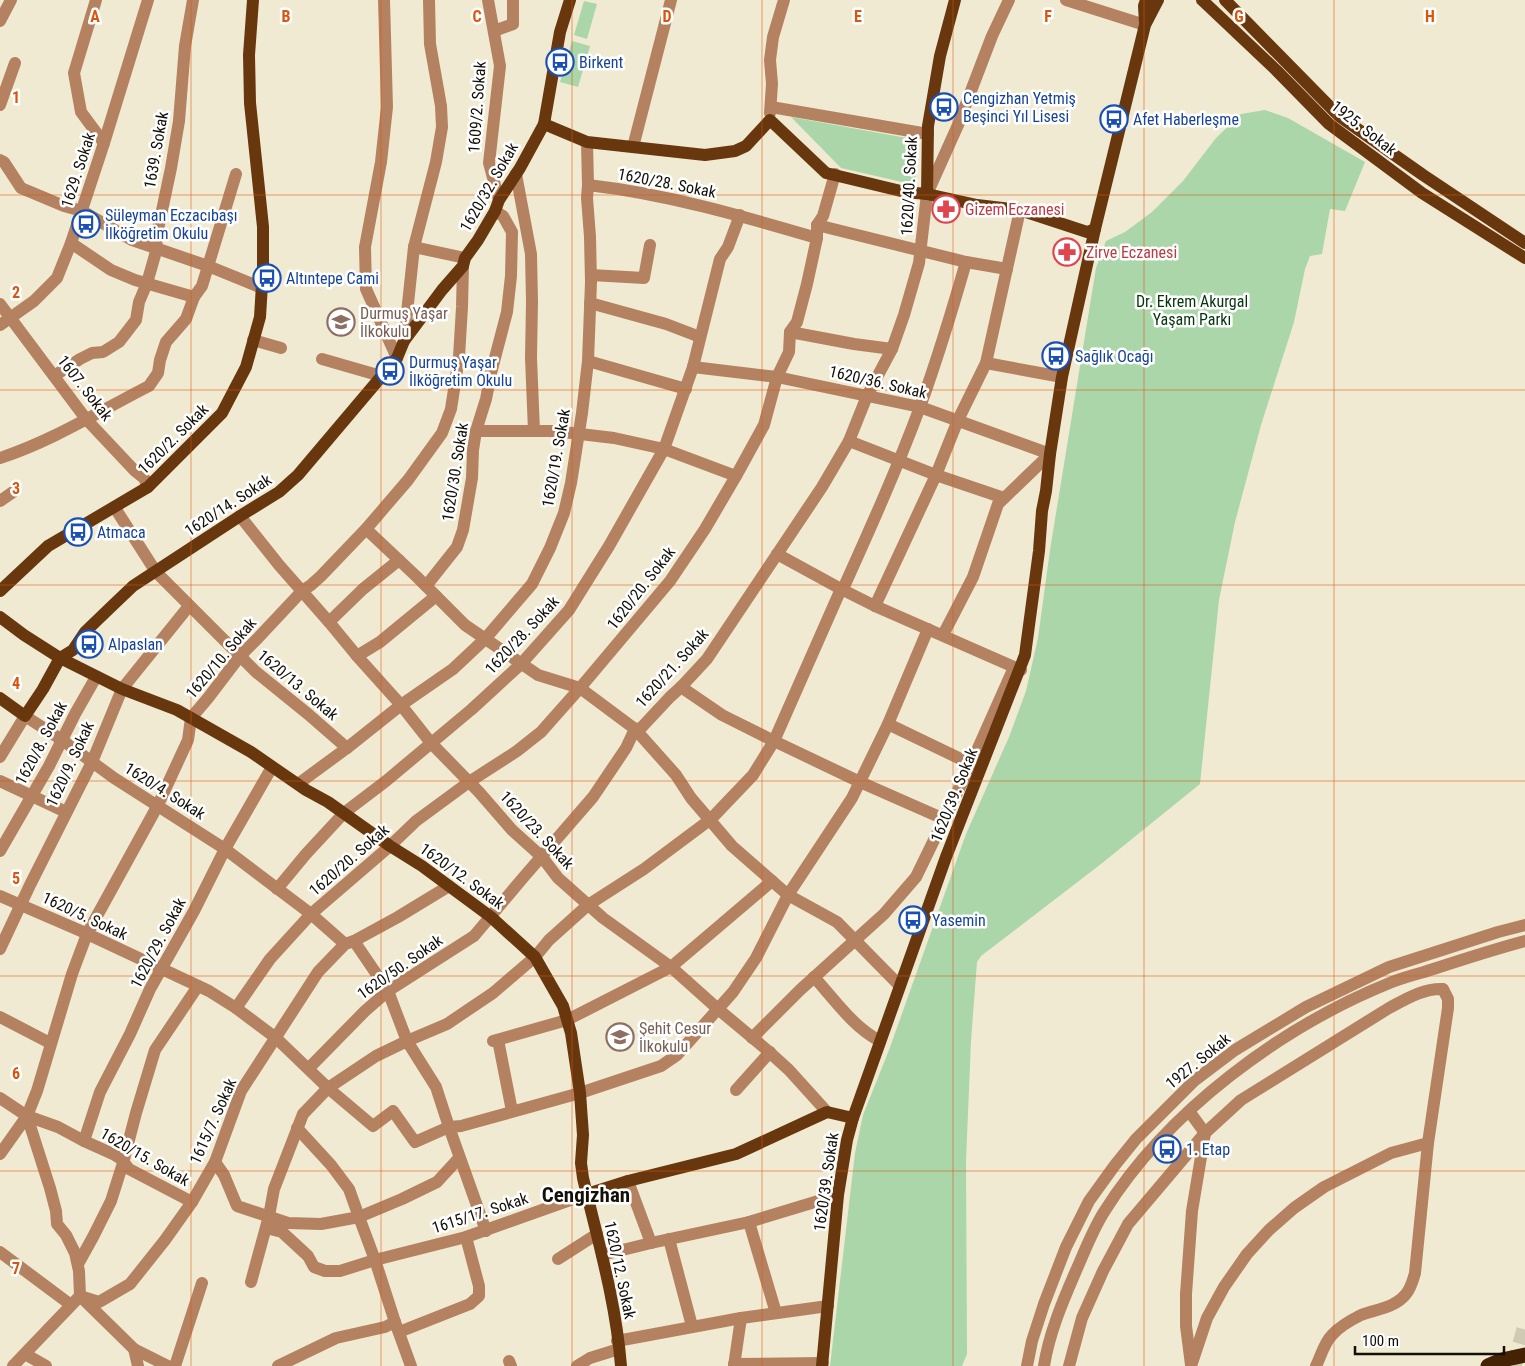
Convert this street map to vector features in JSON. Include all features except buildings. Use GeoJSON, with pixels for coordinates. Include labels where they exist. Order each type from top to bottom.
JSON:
{"type":"FeatureCollection","features":[{"type":"Feature","properties":{"kind":"highway"},"geometry":{"type":"LineString","coordinates":[[1488,1366],[1502,1360],[1525,1355]]}},
{"type":"Feature","properties":{"kind":"main road","name":"1620/2. Sokak"},"geometry":{"type":"LineString","coordinates":[[0,590],[48,546],[148,487],[222,413],[246,367],[260,316],[263,268],[263,227],[250,103],[249,55],[253,0]]}},
{"type":"Feature","properties":{"kind":"main road","name":"1620/32. Sokak"},"geometry":{"type":"LineString","coordinates":[[464,262],[544,124],[560,32],[570,0]]}},
{"type":"Feature","properties":{"kind":"main road","name":"1620/40. Sokak"},"geometry":{"type":"LineString","coordinates":[[927,194],[928,134],[940,56],[955,0]]}},
{"type":"Feature","properties":{"kind":"main road"},"geometry":{"type":"LineString","coordinates":[[1145,25],[1144,6],[1146,0]]}},
{"type":"Feature","properties":{"kind":"main road"},"geometry":{"type":"LineString","coordinates":[[1145,25],[1158,0]]}},
{"type":"Feature","properties":{"kind":"main road","name":"1925. Sokak"},"geometry":{"type":"LineString","coordinates":[[1202,0],[1276,70],[1329,124],[1422,193],[1525,258]]}},
{"type":"Feature","properties":{"kind":"main road","name":"1925. Sokak"},"geometry":{"type":"LineString","coordinates":[[1225,0],[1339,116],[1525,243]]}},
{"type":"Feature","properties":{"kind":"main road","name":"1620/39. Sokak"},"geometry":{"type":"LineString","coordinates":[[822,1365],[838,1195],[847,1140],[853,1118],[946,858],[1027,646],[1042,511],[1062,376],[1095,229],[1145,25]]}},
{"type":"Feature","properties":{"kind":"main road"},"geometry":{"type":"LineString","coordinates":[[544,124],[587,142],[705,155],[735,151],[746,146],[770,120],[826,173],[905,192],[927,194],[977,205],[1020,210],[1087,232],[1095,229]]}},
{"type":"Feature","properties":{"kind":"main road","name":"1620/14. Sokak"},"geometry":{"type":"LineString","coordinates":[[25,716],[60,658],[73,650],[85,632],[133,586],[279,492],[298,475],[397,358],[404,341],[464,262]]}},
{"type":"Feature","properties":{"kind":"main road","name":"1620/12. Sokak"},"geometry":{"type":"LineString","coordinates":[[0,617],[24,636],[60,658],[122,689],[177,710],[251,752],[344,812],[390,846],[422,866],[491,917],[535,957],[563,1006],[574,1048],[583,1135],[581,1163],[610,1290],[621,1366]]}},
{"type":"Feature","properties":{"kind":"main road","name":"1620/4. Sokak"},"geometry":{"type":"LineString","coordinates":[[0,698],[25,716]]}},
{"type":"Feature","properties":{"kind":"main road"},"geometry":{"type":"LineString","coordinates":[[827,1112],[853,1118]]}},
{"type":"Feature","properties":{"kind":"main road","name":"1615/17. Sokak"},"geometry":{"type":"LineString","coordinates":[[587,1194],[628,1181],[736,1154],[827,1112]]}},
{"type":"Feature","properties":{"kind":"street"},"geometry":{"type":"LineString","coordinates":[[0,21],[11,0]]}},
{"type":"Feature","properties":{"kind":"street"},"geometry":{"type":"LineString","coordinates":[[96,0],[74,74],[81,112],[104,143]]}},
{"type":"Feature","properties":{"kind":"street","name":"1629. Sokak"},"geometry":{"type":"LineString","coordinates":[[0,325],[34,301],[58,278],[82,211],[148,0]]}},
{"type":"Feature","properties":{"kind":"street","name":"1639. Sokak"},"geometry":{"type":"LineString","coordinates":[[54,376],[80,359],[92,353],[103,352],[119,342],[136,320],[139,302],[147,284],[157,248],[156,239],[171,168],[178,121],[185,46],[193,0]]}},
{"type":"Feature","properties":{"kind":"street"},"geometry":{"type":"LineString","coordinates":[[384,0],[387,108],[381,162],[366,247],[366,288],[397,358]]}},
{"type":"Feature","properties":{"kind":"street"},"geometry":{"type":"LineString","coordinates":[[404,341],[414,248],[436,162],[442,127],[441,106],[430,44],[429,0]]}},
{"type":"Feature","properties":{"kind":"street","name":"1609/2. Sokak"},"geometry":{"type":"LineString","coordinates":[[488,0],[500,66],[489,163],[497,205]]}},
{"type":"Feature","properties":{"kind":"street"},"geometry":{"type":"LineString","coordinates":[[494,31],[513,24],[513,0]]}},
{"type":"Feature","properties":{"kind":"street"},"geometry":{"type":"LineString","coordinates":[[632,147],[671,0]]}},
{"type":"Feature","properties":{"kind":"street"},"geometry":{"type":"LineString","coordinates":[[770,120],[772,84],[770,60],[773,37],[784,0]]}},
{"type":"Feature","properties":{"kind":"street"},"geometry":{"type":"LineString","coordinates":[[927,194],[958,125],[992,36],[1009,0]]}},
{"type":"Feature","properties":{"kind":"street"},"geometry":{"type":"LineString","coordinates":[[1066,0],[1145,25]]}},
{"type":"Feature","properties":{"kind":"street"},"geometry":{"type":"LineString","coordinates":[[0,105],[15,63]]}},
{"type":"Feature","properties":{"kind":"street"},"geometry":{"type":"LineString","coordinates":[[771,106],[928,134]]}},
{"type":"Feature","properties":{"kind":"street","name":"1620/19. Sokak"},"geometry":{"type":"LineString","coordinates":[[298,784],[401,705],[453,669],[485,640],[532,584],[550,548],[564,513],[571,483],[588,361],[591,275],[587,198],[587,142]]}},
{"type":"Feature","properties":{"kind":"street"},"geometry":{"type":"LineString","coordinates":[[0,160],[4,162],[22,188],[64,206],[82,211],[132,240],[208,266],[262,288]]}},
{"type":"Feature","properties":{"kind":"street"},"geometry":{"type":"LineString","coordinates":[[0,458],[21,452],[149,386],[158,373],[166,342],[186,319],[194,297],[202,286],[236,174]]}},
{"type":"Feature","properties":{"kind":"street"},"geometry":{"type":"LineString","coordinates":[[516,174],[532,254],[531,358],[534,431]]}},
{"type":"Feature","properties":{"kind":"street","name":"1620/20. Sokak"},"geometry":{"type":"LineString","coordinates":[[236,1008],[270,959],[311,914],[416,821],[469,782],[518,751],[541,732],[670,581],[736,476],[764,425],[777,377],[789,352],[790,332],[797,322],[807,284],[817,238],[817,225],[824,216],[835,174]]}},
{"type":"Feature","properties":{"kind":"street","name":"1620/28. Sokak"},"geometry":{"type":"LineString","coordinates":[[588,186],[661,196],[740,215],[817,238]]}},
{"type":"Feature","properties":{"kind":"street","name":"1620/40. Sokak"},"geometry":{"type":"LineString","coordinates":[[867,396],[892,349],[904,315],[919,263],[927,194]]}},
{"type":"Feature","properties":{"kind":"street","name":"1620/30. Sokak"},"geometry":{"type":"LineString","coordinates":[[426,586],[457,547],[463,530],[472,478],[472,450],[476,430],[486,398],[507,312],[511,276],[512,232],[497,205]]}},
{"type":"Feature","properties":{"kind":"street"},"geometry":{"type":"LineString","coordinates":[[875,606],[936,475],[958,420],[986,363],[1020,210]]}},
{"type":"Feature","properties":{"kind":"street","name":"1620/28. Sokak"},"geometry":{"type":"LineString","coordinates":[[277,889],[344,812],[386,781],[472,710],[521,664],[569,610],[609,546],[664,448],[693,367],[720,259],[728,247],[740,215]]}},
{"type":"Feature","properties":{"kind":"street"},"geometry":{"type":"LineString","coordinates":[[817,225],[966,262],[1007,269]]}},
{"type":"Feature","properties":{"kind":"street"},"geometry":{"type":"LineString","coordinates":[[71,243],[111,270],[147,284],[194,297]]}},
{"type":"Feature","properties":{"kind":"street"},"geometry":{"type":"LineString","coordinates":[[591,275],[644,278],[650,245]]}},
{"type":"Feature","properties":{"kind":"street"},"geometry":{"type":"LineString","coordinates":[[414,248],[464,262]]}},
{"type":"Feature","properties":{"kind":"street","name":"1620/10. Sokak"},"geometry":{"type":"LineString","coordinates":[[0,1154],[19,1130],[27,1116],[37,1091],[72,974],[87,934],[158,805],[188,740],[191,718],[240,656],[302,591],[321,576],[366,529],[408,480],[442,433],[451,409],[459,358],[464,262]]}},
{"type":"Feature","properties":{"kind":"street"},"geometry":{"type":"LineString","coordinates":[[251,1282],[268,1222],[274,1189],[297,1128],[303,1114],[328,1088],[376,1056],[447,1024],[493,994],[535,957],[549,940],[588,905],[644,869],[710,819],[753,775],[774,741],[899,460],[920,407],[947,328],[966,262]]}},
{"type":"Feature","properties":{"kind":"street"},"geometry":{"type":"LineString","coordinates":[[590,303],[666,324],[700,336]]}},
{"type":"Feature","properties":{"kind":"street","name":"1607. Sokak"},"geometry":{"type":"LineString","coordinates":[[0,304],[86,419],[134,470],[144,478],[148,487]]}},
{"type":"Feature","properties":{"kind":"street"},"geometry":{"type":"LineString","coordinates":[[790,332],[892,349]]}},
{"type":"Feature","properties":{"kind":"street"},"geometry":{"type":"LineString","coordinates":[[254,340],[281,348]]}},
{"type":"Feature","properties":{"kind":"street"},"geometry":{"type":"LineString","coordinates":[[322,359],[381,376]]}},
{"type":"Feature","properties":{"kind":"street"},"geometry":{"type":"LineString","coordinates":[[588,361],[686,389]]}},
{"type":"Feature","properties":{"kind":"street"},"geometry":{"type":"LineString","coordinates":[[986,363],[1062,376]]}},
{"type":"Feature","properties":{"kind":"street","name":"1620/36. Sokak"},"geometry":{"type":"LineString","coordinates":[[693,367],[777,377],[920,407],[1050,454]]}},
{"type":"Feature","properties":{"kind":"street","name":"1620/21. Sokak"},"geometry":{"type":"LineString","coordinates":[[491,917],[522,878],[593,797],[626,748],[635,729],[641,728],[682,687],[712,652],[822,487],[849,440],[867,396]]}},
{"type":"Feature","properties":{"kind":"street"},"geometry":{"type":"LineString","coordinates":[[476,430],[534,431],[614,438],[664,448],[736,476]]}},
{"type":"Feature","properties":{"kind":"street"},"geometry":{"type":"LineString","coordinates":[[849,440],[936,475],[1004,498]]}},
{"type":"Feature","properties":{"kind":"street"},"geometry":{"type":"LineString","coordinates":[[943,635],[973,577],[998,504],[1050,454]]}},
{"type":"Feature","properties":{"kind":"street"},"geometry":{"type":"LineString","coordinates":[[0,501],[13,492]]}},
{"type":"Feature","properties":{"kind":"street","name":"1620/13. Sokak"},"geometry":{"type":"LineString","coordinates":[[115,508],[156,572],[256,672],[347,748]]}},
{"type":"Feature","properties":{"kind":"street","name":"1620/23. Sokak"},"geometry":{"type":"LineString","coordinates":[[240,516],[279,565],[431,742],[512,830],[542,857],[558,878],[588,905],[671,967],[770,1052],[827,1112]]}},
{"type":"Feature","properties":{"kind":"street"},"geometry":{"type":"LineString","coordinates":[[366,529],[465,625],[485,640],[538,675],[580,688],[635,729],[676,775],[691,798],[732,846],[788,895],[837,922],[900,986]]}},
{"type":"Feature","properties":{"kind":"street"},"geometry":{"type":"LineString","coordinates":[[752,1038],[814,976],[884,914],[916,877],[1018,669],[875,606],[777,554]]}},
{"type":"Feature","properties":{"kind":"street"},"geometry":{"type":"LineString","coordinates":[[329,622],[399,560]]}},
{"type":"Feature","properties":{"kind":"street"},"geometry":{"type":"LineString","coordinates":[[357,656],[380,642],[436,596]]}},
{"type":"Feature","properties":{"kind":"street","name":"1620/9. Sokak"},"geometry":{"type":"LineString","coordinates":[[0,949],[20,904],[92,762],[122,689],[189,606]]}},
{"type":"Feature","properties":{"kind":"street"},"geometry":{"type":"LineString","coordinates":[[449,1127],[461,1126],[580,1093],[661,1066],[676,1054],[733,992],[756,958],[788,895],[852,798],[888,724],[928,629]]}},
{"type":"Feature","properties":{"kind":"street","name":"1620/8. Sokak"},"geometry":{"type":"LineString","coordinates":[[0,851],[96,677]]}},
{"type":"Feature","properties":{"kind":"street"},"geometry":{"type":"LineString","coordinates":[[682,687],[722,715],[860,782],[944,819]]}},
{"type":"Feature","properties":{"kind":"street","name":"1620/4. Sokak"},"geometry":{"type":"LineString","coordinates":[[25,716],[114,778],[225,849],[349,942],[388,991],[407,1041],[436,1087],[459,1158],[486,1231]]}},
{"type":"Feature","properties":{"kind":"street","name":"1620/14. Sokak"},"geometry":{"type":"LineString","coordinates":[[0,757],[25,716]]}},
{"type":"Feature","properties":{"kind":"street"},"geometry":{"type":"LineString","coordinates":[[888,724],[972,764]]}},
{"type":"Feature","properties":{"kind":"street","name":"1620/29. Sokak"},"geometry":{"type":"LineString","coordinates":[[84,1141],[100,1092],[161,969],[194,912],[225,849],[272,767]]}},
{"type":"Feature","properties":{"kind":"street"},"geometry":{"type":"LineString","coordinates":[[0,781],[66,812]]}},
{"type":"Feature","properties":{"kind":"street"},"geometry":{"type":"LineString","coordinates":[[512,1111],[496,1041],[567,1020],[671,967],[772,881]]}},
{"type":"Feature","properties":{"kind":"street","name":"1615/7. Sokak"},"geometry":{"type":"LineString","coordinates":[[75,1300],[99,1302],[130,1284],[165,1240],[192,1202],[215,1162],[241,1091],[318,972],[349,942],[398,917],[449,886]]}},
{"type":"Feature","properties":{"kind":"street","name":"1620/5. Sokak"},"geometry":{"type":"LineString","coordinates":[[0,896],[198,986],[236,1008],[276,1038],[328,1088],[373,1126],[393,1111],[415,1142],[449,1127]]}},
{"type":"Feature","properties":{"kind":"street","name":"1620/50. Sokak"},"geometry":{"type":"LineString","coordinates":[[309,1068],[365,1011],[388,991],[474,936],[491,917]]}},
{"type":"Feature","properties":{"kind":"street","name":"1927. Sokak"},"geometry":{"type":"LineString","coordinates":[[1027,1366],[1032,1341],[1044,1304],[1066,1247],[1089,1201],[1136,1139],[1194,1081],[1235,1050],[1306,1008],[1389,967],[1525,925]]}},
{"type":"Feature","properties":{"kind":"street","name":"1927. Sokak"},"geometry":{"type":"LineString","coordinates":[[1044,1366],[1065,1296],[1104,1213],[1156,1143],[1215,1087],[1286,1036],[1340,1006],[1392,982],[1477,954],[1525,941]]}},
{"type":"Feature","properties":{"kind":"street"},"geometry":{"type":"LineString","coordinates":[[814,976],[858,1026],[880,1040]]}},
{"type":"Feature","properties":{"kind":"street"},"geometry":{"type":"LineString","coordinates":[[78,1264],[111,1200],[155,1050],[198,986]]}},
{"type":"Feature","properties":{"kind":"street"},"geometry":{"type":"LineString","coordinates":[[1069,1366],[1082,1318],[1103,1270],[1128,1224],[1205,1133],[1241,1100],[1389,1008],[1433,988],[1444,989],[1448,999],[1448,1008],[1428,1143],[1415,1273],[1405,1296],[1390,1306],[1361,1315],[1331,1335],[1316,1366]]}},
{"type":"Feature","properties":{"kind":"street"},"geometry":{"type":"LineString","coordinates":[[0,1017],[50,1043]]}},
{"type":"Feature","properties":{"kind":"street"},"geometry":{"type":"LineString","coordinates":[[736,1090],[770,1052]]}},
{"type":"Feature","properties":{"kind":"street","name":"1620/15. Sokak"},"geometry":{"type":"LineString","coordinates":[[0,1098],[27,1116],[58,1127],[113,1154],[121,1159],[123,1164],[129,1169],[192,1202]]}},
{"type":"Feature","properties":{"kind":"street"},"geometry":{"type":"LineString","coordinates":[[1189,1111],[1205,1133],[1192,1211],[1186,1294],[1186,1326],[1191,1366]]}},
{"type":"Feature","properties":{"kind":"street"},"geometry":{"type":"LineString","coordinates":[[13,1366],[75,1300],[78,1264],[75,1253],[57,1224],[50,1188],[27,1116]]}},
{"type":"Feature","properties":{"kind":"street"},"geometry":{"type":"LineString","coordinates":[[297,1128],[331,1165],[349,1189],[411,1366]]}},
{"type":"Feature","properties":{"kind":"street"},"geometry":{"type":"LineString","coordinates":[[1191,1366],[1206,1318],[1224,1287],[1247,1254],[1269,1230],[1294,1208],[1324,1187],[1391,1153],[1428,1143]]}},
{"type":"Feature","properties":{"kind":"street"},"geometry":{"type":"LineString","coordinates":[[215,1162],[224,1175],[237,1206],[268,1222],[321,1224],[359,1217],[402,1199],[437,1182],[459,1158]]}},
{"type":"Feature","properties":{"kind":"street"},"geometry":{"type":"LineString","coordinates":[[628,1181],[651,1242]]}},
{"type":"Feature","properties":{"kind":"street","name":"1615/17. Sokak"},"geometry":{"type":"LineString","coordinates":[[268,1222],[308,1256],[314,1267],[325,1271],[340,1271],[486,1231],[587,1194]]}},
{"type":"Feature","properties":{"kind":"street"},"geometry":{"type":"LineString","coordinates":[[602,1255],[651,1242],[749,1222],[838,1195]]}},
{"type":"Feature","properties":{"kind":"street"},"geometry":{"type":"LineString","coordinates":[[749,1222],[776,1313]]}},
{"type":"Feature","properties":{"kind":"street"},"geometry":{"type":"LineString","coordinates":[[558,1259],[597,1234]]}},
{"type":"Feature","properties":{"kind":"street"},"geometry":{"type":"LineString","coordinates":[[278,1366],[336,1338],[385,1327],[397,1327],[470,1304],[479,1296],[479,1286],[466,1237]]}},
{"type":"Feature","properties":{"kind":"street"},"geometry":{"type":"LineString","coordinates":[[669,1239],[692,1326]]}},
{"type":"Feature","properties":{"kind":"street"},"geometry":{"type":"LineString","coordinates":[[0,1252],[75,1300],[134,1349],[168,1366]]}},
{"type":"Feature","properties":{"kind":"street"},"geometry":{"type":"LineString","coordinates":[[175,1366],[202,1283]]}},
{"type":"Feature","properties":{"kind":"street"},"geometry":{"type":"LineString","coordinates":[[577,1366],[618,1345],[692,1326],[828,1306]]}},
{"type":"Feature","properties":{"kind":"street"},"geometry":{"type":"LineString","coordinates":[[741,1318],[734,1365],[822,1365]]}},
{"type":"Feature","properties":{"kind":"street"},"geometry":{"type":"LineString","coordinates":[[134,1349],[138,1366]]}},
{"type":"Feature","properties":{"kind":"street"},"geometry":{"type":"LineString","coordinates":[[25,1354],[46,1366]]}},
{"type":"Feature","properties":{"kind":"green space"},"geometry":{"type":"Polygon","coordinates":[[[584,1],[597,4],[587,39],[574,35],[584,1]]]}},
{"type":"Feature","properties":{"kind":"green space"},"geometry":{"type":"Polygon","coordinates":[[[572,41],[590,46],[578,87],[560,82],[572,41]]]}},
{"type":"Feature","properties":{"kind":"green space","name":"Dr. Ekrem Akurgal Yaşam Parkı"},"geometry":{"type":"Polygon","coordinates":[[[1265,110],[1288,118],[1365,162],[1345,211],[1330,209],[1322,254],[1310,256],[1305,269],[1294,322],[1261,425],[1235,522],[1219,600],[1200,784],[1101,864],[981,956],[977,962],[971,1041],[966,1161],[967,1354],[962,1366],[830,1366],[855,1153],[863,1115],[889,1050],[966,834],[1009,737],[1026,691],[1038,638],[1050,550],[1096,268],[1106,241],[1125,232],[1152,212],[1183,181],[1216,138],[1241,114],[1265,110]]]}},
{"type":"Feature","properties":{"kind":"green space"},"geometry":{"type":"Polygon","coordinates":[[[791,117],[918,140],[915,185],[841,168],[791,117]]]}},
{"type":"Feature","properties":{"kind":"tunnel"},"geometry":{"type":"LineString","coordinates":[[1514,1366],[1525,1325]]}},
{"type":"Feature","properties":{"kind":"place","name":"Birkent"},"geometry":{"type":"Point","coordinates":[560,62]}},
{"type":"Feature","properties":{"kind":"place","name":"Cengizhan Yetmiş Beşinci Yıl Lisesi"},"geometry":{"type":"Point","coordinates":[944,107]}},
{"type":"Feature","properties":{"kind":"place","name":"Afet Haberleşme"},"geometry":{"type":"Point","coordinates":[1114,119]}},
{"type":"Feature","properties":{"kind":"place","name":"Gizem Eczanesi"},"geometry":{"type":"Point","coordinates":[946,209]}},
{"type":"Feature","properties":{"kind":"place","name":"Süleyman Eczacıbaşı İlköğretim Okulu"},"geometry":{"type":"Point","coordinates":[86,224]}},
{"type":"Feature","properties":{"kind":"place","name":"Zirve Eczanesi"},"geometry":{"type":"Point","coordinates":[1067,252]}},
{"type":"Feature","properties":{"kind":"place","name":"Altıntepe Cami"},"geometry":{"type":"Point","coordinates":[267,278]}},
{"type":"Feature","properties":{"kind":"place","name":"Durmuş Yaşar İlkokulu"},"geometry":{"type":"Point","coordinates":[341,322]}},
{"type":"Feature","properties":{"kind":"place","name":"Sağlık Ocağı"},"geometry":{"type":"Point","coordinates":[1056,356]}},
{"type":"Feature","properties":{"kind":"place","name":"Durmuş Yaşar İlköğretim Okulu"},"geometry":{"type":"Point","coordinates":[390,371]}},
{"type":"Feature","properties":{"kind":"place","name":"Atmaca"},"geometry":{"type":"Point","coordinates":[78,532]}},
{"type":"Feature","properties":{"kind":"place","name":"Alpaslan"},"geometry":{"type":"Point","coordinates":[89,644]}},
{"type":"Feature","properties":{"kind":"place","name":"Yasemin"},"geometry":{"type":"Point","coordinates":[913,920]}},
{"type":"Feature","properties":{"kind":"place","name":"Şehit Cesur İlkokulu"},"geometry":{"type":"Point","coordinates":[620,1037]}},
{"type":"Feature","properties":{"kind":"place","name":"1. Etap"},"geometry":{"type":"Point","coordinates":[1167,1149]}},
{"type":"Feature","properties":{"kind":"district","name":"Cengizhan"},"geometry":{"type":"Point","coordinates":[586,1195]}}]}
